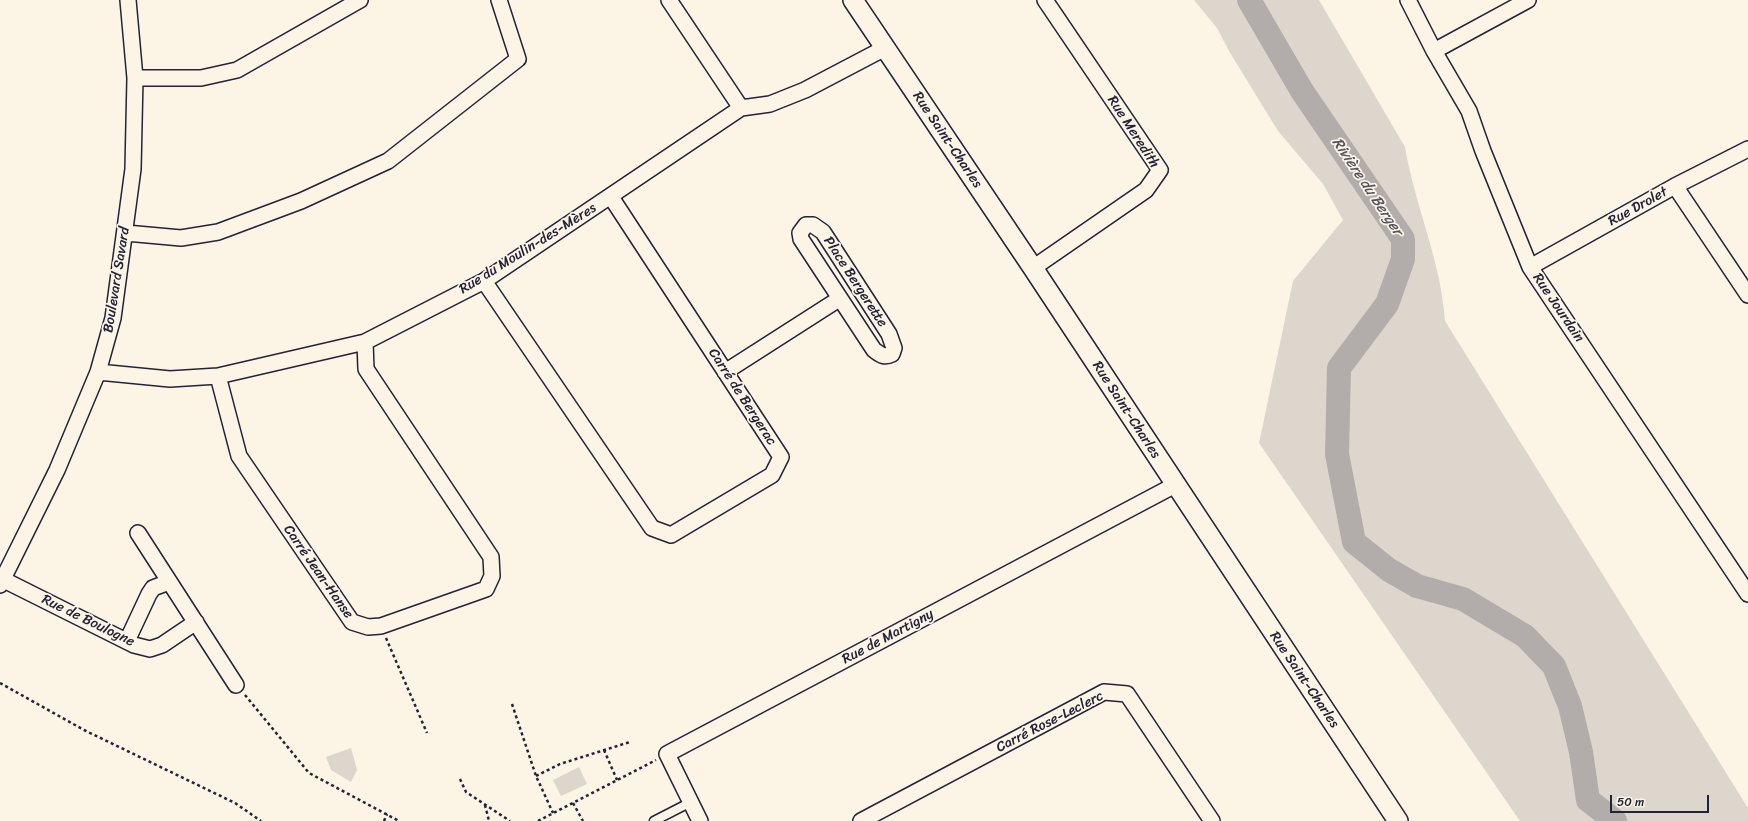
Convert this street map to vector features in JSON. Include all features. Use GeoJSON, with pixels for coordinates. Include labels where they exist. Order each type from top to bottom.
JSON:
{"type":"FeatureCollection","features":[{"type":"Feature","properties":{"kind":"street","name":"Boulevard Savard"},"geometry":{"type":"LineString","coordinates":[[1,581],[57,470],[98,372],[113,318],[126,233],[133,169],[136,78],[128,0]]}},
{"type":"Feature","properties":{"kind":"street"},"geometry":{"type":"LineString","coordinates":[[136,78],[201,78],[237,70],[360,0]]}},
{"type":"Feature","properties":{"kind":"street"},"geometry":{"type":"LineString","coordinates":[[126,233],[181,238],[218,232],[302,201],[388,160],[518,59],[499,0]]}},
{"type":"Feature","properties":{"kind":"street"},"geometry":{"type":"LineString","coordinates":[[669,0],[741,108]]}},
{"type":"Feature","properties":{"kind":"street","name":"Rue Saint-Charles"},"geometry":{"type":"LineString","coordinates":[[853,0],[1033,268],[1398,821]]}},
{"type":"Feature","properties":{"kind":"street","name":"Rue Meredith"},"geometry":{"type":"LineString","coordinates":[[1033,268],[1146,190],[1160,170],[1045,0]]}},
{"type":"Feature","properties":{"kind":"street","name":"Rue Jourdain"},"geometry":{"type":"LineString","coordinates":[[1408,0],[1434,51],[1469,111],[1483,151],[1530,267],[1748,594]]}},
{"type":"Feature","properties":{"kind":"street"},"geometry":{"type":"LineString","coordinates":[[1434,51],[1528,0]]}},
{"type":"Feature","properties":{"kind":"street","name":"Rue du Moulin-des-Mères"},"geometry":{"type":"LineString","coordinates":[[98,372],[170,379],[218,376],[364,342],[484,281],[741,108],[770,104],[805,90],[885,48]]}},
{"type":"Feature","properties":{"kind":"street","name":"Rue Drolet"},"geometry":{"type":"LineString","coordinates":[[1530,267],[1675,186],[1748,149]]}},
{"type":"Feature","properties":{"kind":"street"},"geometry":{"type":"LineString","coordinates":[[1675,186],[1748,295]]}},
{"type":"Feature","properties":{"kind":"street","name":"Carré de Bergerac"},"geometry":{"type":"LineString","coordinates":[[484,281],[652,528],[671,535],[772,475],[781,457],[611,196]]}},
{"type":"Feature","properties":{"kind":"street","name":"Place Bergerette"},"geometry":{"type":"LineString","coordinates":[[806,225],[813,225],[823,232],[889,334],[894,348],[892,354],[881,356],[874,350],[839,299],[801,239],[800,233],[806,225]]}},
{"type":"Feature","properties":{"kind":"street","name":"Place Bergerette"},"geometry":{"type":"LineString","coordinates":[[725,372],[839,299]]}},
{"type":"Feature","properties":{"kind":"street","name":"Carré Jean-Hanse"},"geometry":{"type":"LineString","coordinates":[[218,376],[239,456],[352,622],[368,627],[381,626],[486,589],[492,576],[491,558],[366,369],[364,342]]}},
{"type":"Feature","properties":{"kind":"street","name":"Rue de Martigny"},"geometry":{"type":"LineString","coordinates":[[700,821],[667,754],[1175,485]]}},
{"type":"Feature","properties":{"kind":"street"},"geometry":{"type":"LineString","coordinates":[[138,533],[236,685]]}},
{"type":"Feature","properties":{"kind":"street","name":"Rue de Boulogne"},"geometry":{"type":"LineString","coordinates":[[1,581],[127,641],[150,649],[162,645],[196,622]]}},
{"type":"Feature","properties":{"kind":"street"},"geometry":{"type":"LineString","coordinates":[[127,641],[153,588],[169,582]]}},
{"type":"Feature","properties":{"kind":"street","name":"Carré Rose-Leclerc"},"geometry":{"type":"LineString","coordinates":[[861,821],[1104,692],[1127,694],[1212,821]]}},
{"type":"Feature","properties":{"kind":"lane"},"geometry":{"type":"LineString","coordinates":[[654,821],[691,802]]}},
{"type":"Feature","properties":{"kind":"path"},"geometry":{"type":"LineString","coordinates":[[381,626],[427,733]]}},
{"type":"Feature","properties":{"kind":"path"},"geometry":{"type":"LineString","coordinates":[[0,683],[84,730],[235,803],[261,821]]}},
{"type":"Feature","properties":{"kind":"path"},"geometry":{"type":"LineString","coordinates":[[236,685],[309,773],[399,821]]}},
{"type":"Feature","properties":{"kind":"path"},"geometry":{"type":"LineString","coordinates":[[512,704],[536,776],[553,813]]}},
{"type":"Feature","properties":{"kind":"path"},"geometry":{"type":"LineString","coordinates":[[536,776],[560,764],[630,742]]}},
{"type":"Feature","properties":{"kind":"path"},"geometry":{"type":"LineString","coordinates":[[604,750],[617,780]]}},
{"type":"Feature","properties":{"kind":"path"},"geometry":{"type":"LineString","coordinates":[[538,821],[662,757]]}},
{"type":"Feature","properties":{"kind":"path"},"geometry":{"type":"LineString","coordinates":[[460,779],[466,792],[510,821]]}},
{"type":"Feature","properties":{"kind":"path"},"geometry":{"type":"LineString","coordinates":[[573,803],[583,821]]}},
{"type":"Feature","properties":{"kind":"path"},"geometry":{"type":"LineString","coordinates":[[485,805],[489,821]]}},
{"type":"Feature","properties":{"kind":"path"},"geometry":{"type":"LineString","coordinates":[[384,821],[387,814]]}},
{"type":"Feature","properties":{"kind":"shaded area"},"geometry":{"type":"Polygon","coordinates":[[[1194,0],[1319,0],[1405,147],[1409,169],[1433,255],[1443,299],[1445,321],[1748,808],[1748,821],[1520,821],[1259,443],[1293,281],[1343,220],[1323,184],[1278,131],[1229,51],[1217,28],[1194,0]]]}},
{"type":"Feature","properties":{"kind":"shaded area"},"geometry":{"type":"Polygon","coordinates":[[[351,748],[357,770],[351,782],[331,770],[326,757],[351,748]]]}},
{"type":"Feature","properties":{"kind":"shaded area"},"geometry":{"type":"Polygon","coordinates":[[[579,767],[587,784],[561,796],[553,780],[579,767]]]}},
{"type":"Feature","properties":{"kind":"waterway","name":"Rivière du Berger"},"geometry":{"type":"LineString","coordinates":[[1249,0],[1302,91],[1403,239],[1403,259],[1387,304],[1339,368],[1337,454],[1354,542],[1389,570],[1417,586],[1463,599],[1525,636],[1554,666],[1570,706],[1581,752],[1588,800],[1615,821]]}}]}
